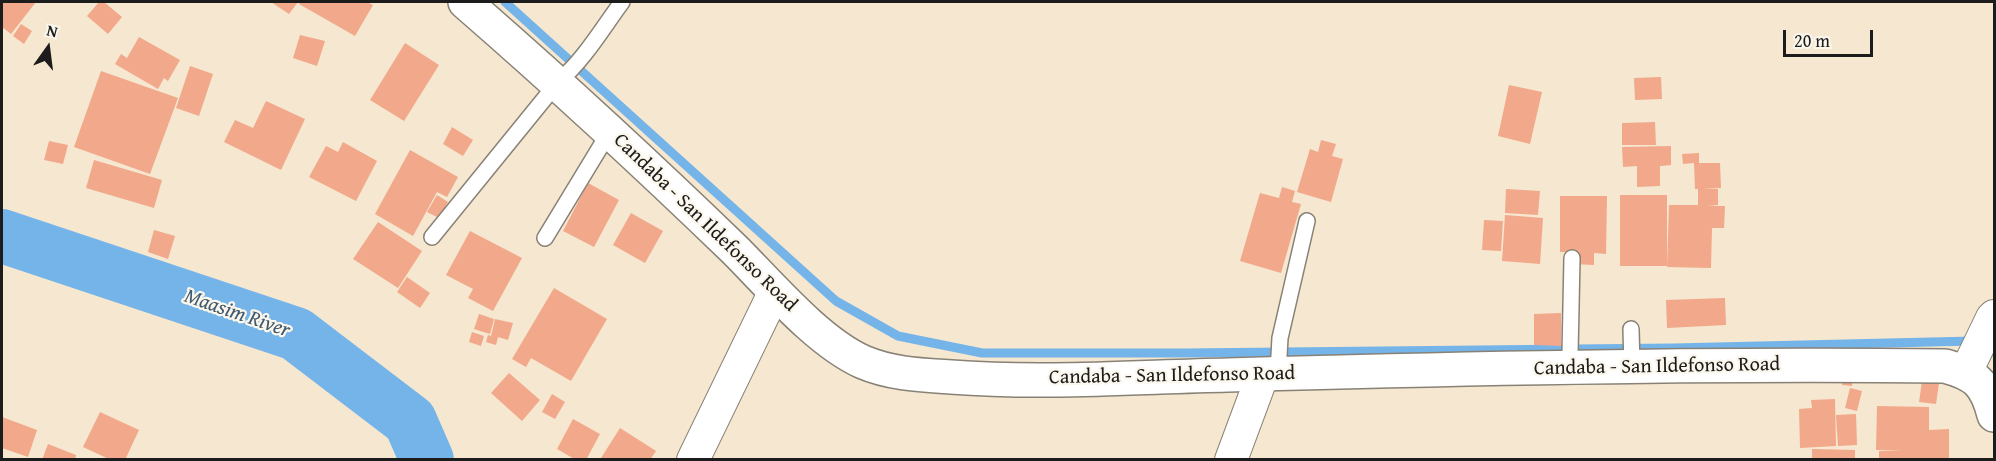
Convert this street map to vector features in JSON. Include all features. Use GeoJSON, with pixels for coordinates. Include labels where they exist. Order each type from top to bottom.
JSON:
{"type":"FeatureCollection","features":[{"type":"Feature","properties":{"kind":"street","name":"Candaba - San Ildefonso Road"},"geometry":{"type":"LineString","coordinates":[[465,2],[564,77],[610,131],[830,342],[862,362],[903,374],[996,380],[1273,369],[1631,360],[1968,366]]}},
{"type":"Feature","properties":{"kind":"street"},"geometry":{"type":"LineString","coordinates":[[693,459],[775,291]]}},
{"type":"Feature","properties":{"kind":"street"},"geometry":{"type":"LineString","coordinates":[[1993,317],[1968,366],[1980,382],[1995,415]]}},
{"type":"Feature","properties":{"kind":"street"},"geometry":{"type":"LineString","coordinates":[[1231,459],[1273,369]]}},
{"type":"Feature","properties":{"kind":"lane"},"geometry":{"type":"LineString","coordinates":[[432,237],[586,52],[622,2]]}},
{"type":"Feature","properties":{"kind":"lane"},"geometry":{"type":"LineString","coordinates":[[545,238],[610,131]]}},
{"type":"Feature","properties":{"kind":"lane"},"geometry":{"type":"LineString","coordinates":[[1273,369],[1307,221]]}},
{"type":"Feature","properties":{"kind":"lane"},"geometry":{"type":"LineString","coordinates":[[1571,361],[1572,258]]}},
{"type":"Feature","properties":{"kind":"lane"},"geometry":{"type":"LineString","coordinates":[[1631,328],[1631,360]]}},
{"type":"Feature","properties":{"kind":"building"},"geometry":{"type":"Polygon","coordinates":[[[2,2],[36,2],[11,34],[2,27],[2,2]]]}},
{"type":"Feature","properties":{"kind":"building"},"geometry":{"type":"Polygon","coordinates":[[[99,2],[104,2],[122,17],[108,34],[87,16],[99,2]]]}},
{"type":"Feature","properties":{"kind":"building"},"geometry":{"type":"Polygon","coordinates":[[[271,2],[298,2],[289,14],[271,2]]]}},
{"type":"Feature","properties":{"kind":"building"},"geometry":{"type":"Polygon","coordinates":[[[300,2],[367,2],[373,5],[355,36],[299,4],[300,2]]]}},
{"type":"Feature","properties":{"kind":"building"},"geometry":{"type":"Polygon","coordinates":[[[21,24],[32,31],[24,44],[13,36],[21,24]]]}},
{"type":"Feature","properties":{"kind":"building"},"geometry":{"type":"Polygon","coordinates":[[[300,35],[325,41],[317,66],[293,58],[300,35]]]}},
{"type":"Feature","properties":{"kind":"building"},"geometry":{"type":"Polygon","coordinates":[[[139,37],[180,60],[168,81],[164,78],[158,89],[115,64],[121,54],[127,58],[139,37]]]}},
{"type":"Feature","properties":{"kind":"building"},"geometry":{"type":"Polygon","coordinates":[[[405,43],[439,65],[404,121],[370,100],[405,43]]]}},
{"type":"Feature","properties":{"kind":"building"},"geometry":{"type":"Polygon","coordinates":[[[190,66],[213,74],[199,116],[176,108],[190,66]]]}},
{"type":"Feature","properties":{"kind":"building"},"geometry":{"type":"Polygon","coordinates":[[[101,71],[178,98],[150,174],[74,147],[101,71]]]}},
{"type":"Feature","properties":{"kind":"building"},"geometry":{"type":"Polygon","coordinates":[[[1661,77],[1662,99],[1635,100],[1634,78],[1661,77]]]}},
{"type":"Feature","properties":{"kind":"building"},"geometry":{"type":"Polygon","coordinates":[[[1509,85],[1542,92],[1530,144],[1498,136],[1509,85]]]}},
{"type":"Feature","properties":{"kind":"building"},"geometry":{"type":"Polygon","coordinates":[[[266,101],[305,119],[281,170],[224,142],[235,120],[253,128],[266,101]]]}},
{"type":"Feature","properties":{"kind":"building"},"geometry":{"type":"Polygon","coordinates":[[[1655,122],[1656,145],[1622,145],[1622,123],[1655,122]]]}},
{"type":"Feature","properties":{"kind":"building"},"geometry":{"type":"Polygon","coordinates":[[[452,127],[473,140],[463,156],[443,144],[452,127]]]}},
{"type":"Feature","properties":{"kind":"building"},"geometry":{"type":"Polygon","coordinates":[[[1321,140],[1336,144],[1332,156],[1343,159],[1331,202],[1297,192],[1310,149],[1318,152],[1321,140]]]}},
{"type":"Feature","properties":{"kind":"building"},"geometry":{"type":"Polygon","coordinates":[[[49,141],[68,145],[63,164],[44,160],[49,141]]]}},
{"type":"Feature","properties":{"kind":"building"},"geometry":{"type":"Polygon","coordinates":[[[343,142],[377,161],[356,201],[309,177],[326,146],[338,152],[343,142]]]}},
{"type":"Feature","properties":{"kind":"building"},"geometry":{"type":"Polygon","coordinates":[[[1671,146],[1671,165],[1660,166],[1660,186],[1637,187],[1637,166],[1623,167],[1622,147],[1671,146]]]}},
{"type":"Feature","properties":{"kind":"building"},"geometry":{"type":"Polygon","coordinates":[[[410,150],[458,177],[447,197],[437,192],[413,236],[375,214],[410,150]]]}},
{"type":"Feature","properties":{"kind":"building"},"geometry":{"type":"Polygon","coordinates":[[[1699,153],[1699,163],[1720,163],[1721,188],[1703,189],[1718,189],[1718,205],[1707,206],[1725,206],[1724,228],[1712,228],[1711,268],[1667,267],[1669,205],[1698,205],[1694,163],[1683,164],[1682,154],[1699,153]]]}},
{"type":"Feature","properties":{"kind":"building"},"geometry":{"type":"Polygon","coordinates":[[[94,160],[162,180],[154,208],[86,188],[94,160]]]}},
{"type":"Feature","properties":{"kind":"building"},"geometry":{"type":"Polygon","coordinates":[[[588,183],[619,200],[594,247],[563,231],[588,183]]]}},
{"type":"Feature","properties":{"kind":"building"},"geometry":{"type":"Polygon","coordinates":[[[1282,187],[1295,191],[1292,202],[1301,204],[1281,273],[1240,261],[1260,193],[1279,198],[1282,187]]]}},
{"type":"Feature","properties":{"kind":"building"},"geometry":{"type":"Polygon","coordinates":[[[1506,189],[1540,191],[1538,215],[1505,213],[1506,189]]]}},
{"type":"Feature","properties":{"kind":"building"},"geometry":{"type":"Polygon","coordinates":[[[437,195],[448,202],[439,218],[427,212],[437,195]]]}},
{"type":"Feature","properties":{"kind":"building"},"geometry":{"type":"Polygon","coordinates":[[[1620,195],[1667,195],[1667,266],[1620,266],[1620,195]]]}},
{"type":"Feature","properties":{"kind":"building"},"geometry":{"type":"Polygon","coordinates":[[[1560,196],[1607,196],[1606,254],[1594,253],[1594,265],[1573,264],[1573,252],[1560,252],[1560,196]]]}},
{"type":"Feature","properties":{"kind":"building"},"geometry":{"type":"Polygon","coordinates":[[[631,213],[663,231],[645,263],[613,245],[631,213]]]}},
{"type":"Feature","properties":{"kind":"building"},"geometry":{"type":"Polygon","coordinates":[[[1505,215],[1543,218],[1540,264],[1502,261],[1505,215]]]}},
{"type":"Feature","properties":{"kind":"building"},"geometry":{"type":"Polygon","coordinates":[[[1484,220],[1503,221],[1501,251],[1482,250],[1484,220]]]}},
{"type":"Feature","properties":{"kind":"building"},"geometry":{"type":"Polygon","coordinates":[[[378,222],[422,251],[398,288],[353,259],[378,222]]]}},
{"type":"Feature","properties":{"kind":"building"},"geometry":{"type":"Polygon","coordinates":[[[154,230],[175,236],[168,259],[148,252],[154,230]]]}},
{"type":"Feature","properties":{"kind":"building"},"geometry":{"type":"Polygon","coordinates":[[[470,231],[522,258],[493,311],[468,298],[473,289],[446,275],[470,231]]]}},
{"type":"Feature","properties":{"kind":"building"},"geometry":{"type":"Polygon","coordinates":[[[407,277],[430,293],[420,308],[397,292],[407,277]]]}},
{"type":"Feature","properties":{"kind":"building"},"geometry":{"type":"Polygon","coordinates":[[[554,288],[607,319],[571,381],[531,358],[526,367],[512,359],[554,288]]]}},
{"type":"Feature","properties":{"kind":"building"},"geometry":{"type":"Polygon","coordinates":[[[1725,298],[1726,325],[1667,328],[1666,300],[1725,298]]]}},
{"type":"Feature","properties":{"kind":"building"},"geometry":{"type":"Polygon","coordinates":[[[1561,313],[1561,346],[1534,345],[1534,314],[1561,313]]]}},
{"type":"Feature","properties":{"kind":"building"},"geometry":{"type":"Polygon","coordinates":[[[479,314],[494,319],[490,334],[474,329],[479,314]]]}},
{"type":"Feature","properties":{"kind":"building"},"geometry":{"type":"Polygon","coordinates":[[[495,319],[513,323],[508,340],[498,337],[496,345],[486,342],[488,335],[491,336],[495,319]]]}},
{"type":"Feature","properties":{"kind":"building"},"geometry":{"type":"Polygon","coordinates":[[[472,332],[484,336],[481,346],[469,342],[472,332]]]}},
{"type":"Feature","properties":{"kind":"building"},"geometry":{"type":"Polygon","coordinates":[[[1843,372],[1853,373],[1852,386],[1842,385],[1843,372]]]}},
{"type":"Feature","properties":{"kind":"building"},"geometry":{"type":"Polygon","coordinates":[[[509,373],[540,400],[522,421],[491,393],[509,373]]]}},
{"type":"Feature","properties":{"kind":"building"},"geometry":{"type":"Polygon","coordinates":[[[1922,381],[1939,383],[1936,404],[1919,402],[1922,381]]]}},
{"type":"Feature","properties":{"kind":"building"},"geometry":{"type":"Polygon","coordinates":[[[1850,388],[1862,391],[1857,411],[1845,408],[1850,388]]]}},
{"type":"Feature","properties":{"kind":"building"},"geometry":{"type":"Polygon","coordinates":[[[552,394],[565,402],[555,419],[542,412],[552,394]]]}},
{"type":"Feature","properties":{"kind":"building"},"geometry":{"type":"Polygon","coordinates":[[[1835,399],[1836,446],[1800,448],[1799,409],[1812,408],[1811,400],[1835,399]]]}},
{"type":"Feature","properties":{"kind":"building"},"geometry":{"type":"Polygon","coordinates":[[[1877,406],[1929,407],[1929,430],[1949,429],[1949,460],[1879,460],[1879,451],[1903,450],[1876,450],[1877,406]]]}},
{"type":"Feature","properties":{"kind":"building"},"geometry":{"type":"Polygon","coordinates":[[[100,412],[139,430],[125,460],[111,460],[83,447],[100,412]]]}},
{"type":"Feature","properties":{"kind":"building"},"geometry":{"type":"Polygon","coordinates":[[[1856,414],[1857,445],[1838,446],[1836,415],[1856,414]]]}},
{"type":"Feature","properties":{"kind":"building"},"geometry":{"type":"Polygon","coordinates":[[[2,417],[37,430],[28,457],[2,448],[2,417]]]}},
{"type":"Feature","properties":{"kind":"building"},"geometry":{"type":"Polygon","coordinates":[[[573,419],[600,434],[586,460],[576,460],[557,449],[573,419]]]}},
{"type":"Feature","properties":{"kind":"building"},"geometry":{"type":"Polygon","coordinates":[[[620,428],[656,451],[650,460],[604,460],[601,458],[620,428]]]}},
{"type":"Feature","properties":{"kind":"building"},"geometry":{"type":"Polygon","coordinates":[[[48,444],[76,455],[75,460],[42,460],[48,444]]]}},
{"type":"Feature","properties":{"kind":"building"},"geometry":{"type":"Polygon","coordinates":[[[1812,449],[1855,450],[1855,460],[1812,460],[1812,449]]]}},
{"type":"Feature","properties":{"kind":"waterway"},"geometry":{"type":"LineString","coordinates":[[505,2],[836,301],[898,336],[982,353],[1674,348],[1974,341]]}},
{"type":"Feature","properties":{"kind":"waterway","name":"Maasim River"},"geometry":{"type":"LineString","coordinates":[[2,236],[296,334],[410,421],[427,460]]}}]}
